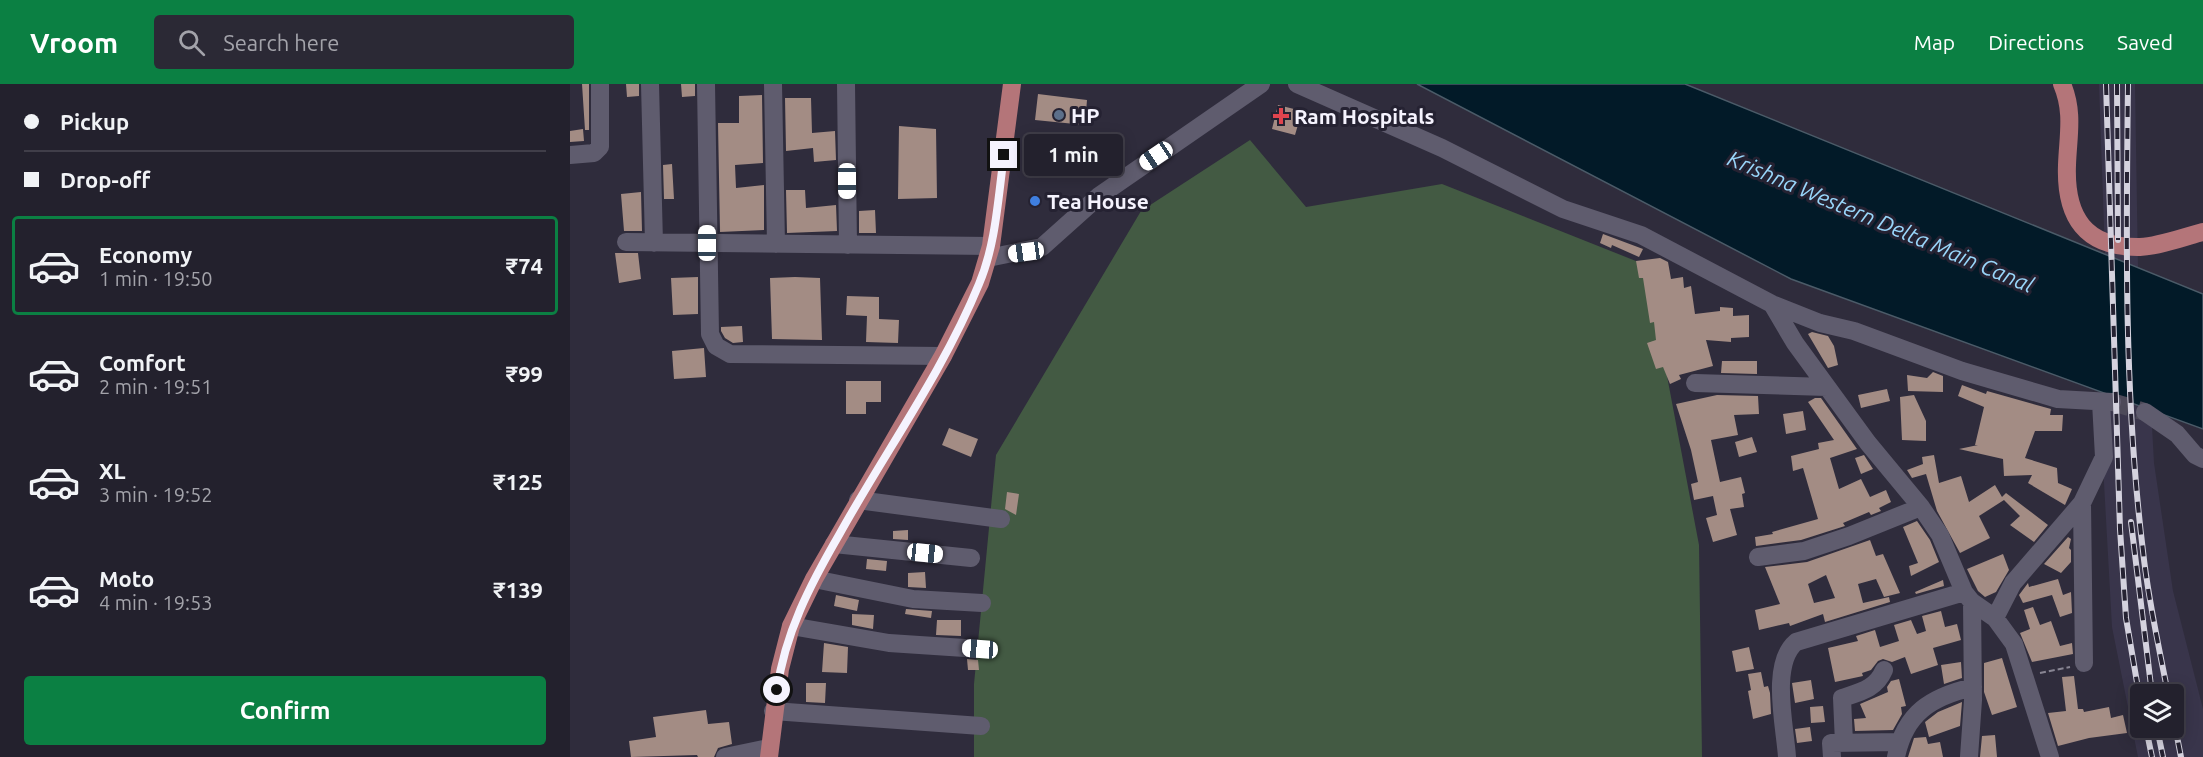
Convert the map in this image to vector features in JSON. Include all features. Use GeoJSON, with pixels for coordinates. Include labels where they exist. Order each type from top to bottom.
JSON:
{"type":"FeatureCollection","features":[{"type":"Feature","properties":{"kind":"main road"},"geometry":{"type":"LineString","coordinates":[[769,753],[780,669],[791,626],[858,500],[943,357],[980,283],[989,252],[1012,84]]}},
{"type":"Feature","properties":{"kind":"main road"},"geometry":{"type":"LineString","coordinates":[[2062,84],[2071,110],[2068,192],[2080,226],[2092,236],[2106,243],[2140,247],[2203,232]]}},
{"type":"Feature","properties":{"kind":"street"},"geometry":{"type":"LineString","coordinates":[[570,155],[594,153],[600,147],[600,84]]}},
{"type":"Feature","properties":{"kind":"street"},"geometry":{"type":"LineString","coordinates":[[650,84],[654,243]]}},
{"type":"Feature","properties":{"kind":"street"},"geometry":{"type":"LineString","coordinates":[[706,84],[710,334],[716,346],[730,354],[943,357]]}},
{"type":"Feature","properties":{"kind":"street"},"geometry":{"type":"LineString","coordinates":[[773,84],[776,244]]}},
{"type":"Feature","properties":{"kind":"street"},"geometry":{"type":"LineString","coordinates":[[846,84],[848,245]]}},
{"type":"Feature","properties":{"kind":"street"},"geometry":{"type":"LineString","coordinates":[[626,242],[848,245],[989,252],[1042,246],[1099,196],[1262,84]]}},
{"type":"Feature","properties":{"kind":"street"},"geometry":{"type":"LineString","coordinates":[[1297,84],[1442,148],[1563,209],[1641,235],[1772,304],[1820,323],[1854,331],[1962,371],[2058,399],[2106,402],[2104,457],[2082,503],[2013,583],[1995,618]]}},
{"type":"Feature","properties":{"kind":"street"},"geometry":{"type":"LineString","coordinates":[[1772,304],[1795,343],[1868,443],[1921,507],[1940,535],[1968,597],[1973,687],[1969,757]]}},
{"type":"Feature","properties":{"kind":"street"},"geometry":{"type":"LineString","coordinates":[[1695,383],[1827,387]]}},
{"type":"Feature","properties":{"kind":"street"},"geometry":{"type":"LineString","coordinates":[[2145,412],[2177,434],[2195,455],[2203,459]]}},
{"type":"Feature","properties":{"kind":"street"},"geometry":{"type":"LineString","coordinates":[[858,500],[1001,519]]}},
{"type":"Feature","properties":{"kind":"street"},"geometry":{"type":"LineString","coordinates":[[2082,503],[2084,663]]}},
{"type":"Feature","properties":{"kind":"street"},"geometry":{"type":"LineString","coordinates":[[1758,556],[1804,551],[1921,507]]}},
{"type":"Feature","properties":{"kind":"street"},"geometry":{"type":"LineString","coordinates":[[834,544],[971,558]]}},
{"type":"Feature","properties":{"kind":"street"},"geometry":{"type":"LineString","coordinates":[[814,579],[913,599],[982,603]]}},
{"type":"Feature","properties":{"kind":"street"},"geometry":{"type":"LineString","coordinates":[[1968,597],[1995,618],[2014,644],[2050,757]]}},
{"type":"Feature","properties":{"kind":"street"},"geometry":{"type":"LineString","coordinates":[[1787,757],[1781,680],[1783,660],[1791,646],[1796,642],[1968,597]]}},
{"type":"Feature","properties":{"kind":"street"},"geometry":{"type":"LineString","coordinates":[[791,626],[889,643],[980,649]]}},
{"type":"Feature","properties":{"kind":"street"},"geometry":{"type":"LineString","coordinates":[[1884,670],[1881,678],[1869,689],[1842,698],[1838,750],[1897,750],[1920,711],[1941,695],[1973,687]]}},
{"type":"Feature","properties":{"kind":"street"},"geometry":{"type":"LineString","coordinates":[[773,711],[981,726]]}},
{"type":"Feature","properties":{"kind":"street"},"geometry":{"type":"LineString","coordinates":[[725,757],[769,753]]}},
{"type":"Feature","properties":{"kind":"path"},"geometry":{"type":"LineString","coordinates":[[2024,676],[2084,663]]}},
{"type":"Feature","properties":{"kind":"shaded area"},"geometry":{"type":"Polygon","coordinates":[[[2099,84],[2135,84],[2138,268],[2105,255],[2099,84]]]}},
{"type":"Feature","properties":{"kind":"shaded area"},"geometry":{"type":"Polygon","coordinates":[[[2099,393],[2151,408],[2154,463],[2173,591],[2203,709],[2203,757],[2138,757],[2134,738],[2184,738],[2184,684],[2130,684],[2130,717],[2112,627],[2099,393]]]}},
{"type":"Feature","properties":{"kind":"green space"},"geometry":{"type":"Polygon","coordinates":[[[1250,140],[1306,207],[1442,184],[1646,265],[1699,545],[1702,757],[974,757],[974,684],[996,455],[1141,211],[1250,140]]]}},
{"type":"Feature","properties":{"kind":"water","name":"Krishna Western Delta Main Canal"},"geometry":{"type":"Polygon","coordinates":[[[1417,84],[1685,84],[2203,294],[2203,429],[1791,279],[1417,84]]]}},
{"type":"Feature","properties":{"kind":"building"},"geometry":{"type":"Polygon","coordinates":[[[582,84],[589,84],[589,130],[585,130],[582,84]]]}},
{"type":"Feature","properties":{"kind":"building"},"geometry":{"type":"Polygon","coordinates":[[[626,84],[639,84],[639,96],[627,97],[626,84]]]}},
{"type":"Feature","properties":{"kind":"building"},"geometry":{"type":"Polygon","coordinates":[[[681,84],[695,84],[695,96],[682,97],[681,84]]]}},
{"type":"Feature","properties":{"kind":"building"},"geometry":{"type":"Polygon","coordinates":[[[1038,94],[1087,100],[1085,125],[1035,120],[1038,94]]]}},
{"type":"Feature","properties":{"kind":"building"},"geometry":{"type":"Polygon","coordinates":[[[762,95],[763,163],[735,165],[736,188],[764,185],[764,230],[720,232],[718,123],[739,123],[739,96],[762,95]]]}},
{"type":"Feature","properties":{"kind":"building"},"geometry":{"type":"Polygon","coordinates":[[[785,98],[811,98],[812,133],[835,131],[836,160],[814,162],[813,148],[786,151],[785,98]]]}},
{"type":"Feature","properties":{"kind":"building"},"geometry":{"type":"Polygon","coordinates":[[[1278,105],[1302,111],[1295,135],[1272,129],[1278,105]]]}},
{"type":"Feature","properties":{"kind":"building"},"geometry":{"type":"Polygon","coordinates":[[[899,126],[936,129],[937,198],[898,199],[899,126]]]}},
{"type":"Feature","properties":{"kind":"building"},"geometry":{"type":"Polygon","coordinates":[[[583,129],[584,141],[570,142],[570,131],[583,129]]]}},
{"type":"Feature","properties":{"kind":"building"},"geometry":{"type":"Polygon","coordinates":[[[672,164],[674,199],[664,199],[663,165],[672,164]]]}},
{"type":"Feature","properties":{"kind":"building"},"geometry":{"type":"Polygon","coordinates":[[[786,190],[805,190],[806,208],[836,205],[837,231],[787,233],[786,190]]]}},
{"type":"Feature","properties":{"kind":"building"},"geometry":{"type":"Polygon","coordinates":[[[641,192],[642,231],[624,231],[621,194],[641,192]]]}},
{"type":"Feature","properties":{"kind":"building"},"geometry":{"type":"Polygon","coordinates":[[[875,210],[876,233],[859,233],[859,211],[875,210]]]}},
{"type":"Feature","properties":{"kind":"building"},"geometry":{"type":"Polygon","coordinates":[[[1603,234],[1643,249],[1639,257],[1612,245],[1611,248],[1600,243],[1603,234]]]}},
{"type":"Feature","properties":{"kind":"building"},"geometry":{"type":"Polygon","coordinates":[[[615,253],[638,253],[641,279],[619,283],[615,253]]]}},
{"type":"Feature","properties":{"kind":"building"},"geometry":{"type":"Polygon","coordinates":[[[1660,258],[1668,262],[1671,279],[1683,277],[1684,288],[1691,286],[1695,314],[1720,311],[1720,307],[1733,308],[1733,316],[1749,315],[1749,337],[1731,338],[1731,342],[1706,340],[1713,366],[1679,375],[1681,379],[1670,384],[1663,367],[1656,369],[1647,343],[1656,340],[1654,322],[1650,323],[1643,278],[1639,278],[1636,261],[1660,258]]]}},
{"type":"Feature","properties":{"kind":"building"},"geometry":{"type":"Polygon","coordinates":[[[698,277],[698,314],[673,315],[671,278],[698,277]]]}},
{"type":"Feature","properties":{"kind":"building"},"geometry":{"type":"Polygon","coordinates":[[[770,278],[820,278],[822,340],[772,339],[770,278]]]}},
{"type":"Feature","properties":{"kind":"building"},"geometry":{"type":"Polygon","coordinates":[[[847,296],[879,297],[879,319],[899,320],[898,343],[866,342],[867,316],[846,315],[847,296]]]}},
{"type":"Feature","properties":{"kind":"building"},"geometry":{"type":"Polygon","coordinates":[[[742,326],[743,342],[733,343],[725,338],[721,331],[721,327],[742,326]]]}},
{"type":"Feature","properties":{"kind":"building"},"geometry":{"type":"Polygon","coordinates":[[[1812,332],[1828,336],[1834,346],[1838,365],[1828,368],[1808,334],[1812,332]]]}},
{"type":"Feature","properties":{"kind":"building"},"geometry":{"type":"Polygon","coordinates":[[[704,348],[706,377],[674,379],[672,351],[704,348]]]}},
{"type":"Feature","properties":{"kind":"building"},"geometry":{"type":"Polygon","coordinates":[[[1722,361],[1757,361],[1757,374],[1721,373],[1722,361]]]}},
{"type":"Feature","properties":{"kind":"building"},"geometry":{"type":"Polygon","coordinates":[[[1933,372],[1943,376],[1943,392],[1908,391],[1907,375],[1927,378],[1933,372]]]}},
{"type":"Feature","properties":{"kind":"building"},"geometry":{"type":"Polygon","coordinates":[[[846,381],[881,381],[881,402],[866,402],[866,414],[846,414],[846,381]]]}},
{"type":"Feature","properties":{"kind":"building"},"geometry":{"type":"Polygon","coordinates":[[[1962,385],[1986,394],[1987,391],[2051,409],[2050,415],[2063,415],[2062,431],[2035,431],[2025,458],[2057,468],[2058,483],[2072,489],[2065,505],[2028,483],[2032,475],[2004,476],[2003,459],[1959,449],[1978,445],[1975,445],[1984,407],[1958,396],[1962,385]]]}},
{"type":"Feature","properties":{"kind":"building"},"geometry":{"type":"Polygon","coordinates":[[[1887,389],[1890,401],[1861,408],[1858,395],[1887,389]]]}},
{"type":"Feature","properties":{"kind":"building"},"geometry":{"type":"Polygon","coordinates":[[[1717,395],[1758,396],[1759,414],[1734,415],[1738,435],[1711,440],[1720,482],[1741,477],[1745,493],[1742,494],[1744,507],[1730,509],[1737,535],[1713,542],[1706,518],[1717,515],[1713,496],[1694,500],[1691,484],[1698,482],[1691,450],[1676,404],[1717,395]]]}},
{"type":"Feature","properties":{"kind":"building"},"geometry":{"type":"Polygon","coordinates":[[[1914,395],[1926,421],[1926,441],[1902,440],[1900,397],[1914,395]]]}},
{"type":"Feature","properties":{"kind":"building"},"geometry":{"type":"Polygon","coordinates":[[[1821,398],[1857,449],[1830,458],[1839,489],[1861,479],[1870,497],[1886,490],[1891,502],[1879,508],[1881,511],[1871,515],[1869,512],[1843,523],[1845,526],[1801,540],[1756,546],[1755,537],[1773,534],[1772,532],[1818,519],[1803,468],[1793,471],[1791,456],[1819,449],[1818,443],[1834,440],[1808,402],[1821,398]]]}},
{"type":"Feature","properties":{"kind":"building"},"geometry":{"type":"Polygon","coordinates":[[[1803,411],[1806,430],[1786,434],[1783,414],[1803,411]]]}},
{"type":"Feature","properties":{"kind":"building"},"geometry":{"type":"Polygon","coordinates":[[[949,428],[978,439],[971,457],[942,445],[949,428]]]}},
{"type":"Feature","properties":{"kind":"building"},"geometry":{"type":"Polygon","coordinates":[[[1752,437],[1757,452],[1739,457],[1735,442],[1752,437]]]}},
{"type":"Feature","properties":{"kind":"building"},"geometry":{"type":"Polygon","coordinates":[[[1864,455],[1873,469],[1861,474],[1855,458],[1864,455]]]}},
{"type":"Feature","properties":{"kind":"building"},"geometry":{"type":"Polygon","coordinates":[[[1934,455],[1939,483],[1961,476],[1969,502],[1995,485],[2002,497],[2006,493],[2048,525],[2034,542],[2010,525],[2020,516],[2004,500],[1979,516],[1990,538],[1960,553],[1937,511],[1926,474],[1912,478],[1907,470],[1923,464],[1922,457],[1934,455]]]}},
{"type":"Feature","properties":{"kind":"building"},"geometry":{"type":"Polygon","coordinates":[[[1007,492],[1019,494],[1016,515],[1005,509],[1007,492]]]}},
{"type":"Feature","properties":{"kind":"building"},"geometry":{"type":"Polygon","coordinates":[[[1917,521],[1930,540],[1939,562],[1911,576],[1909,566],[1918,563],[1903,527],[1917,521]]]}},
{"type":"Feature","properties":{"kind":"building"},"geometry":{"type":"Polygon","coordinates":[[[908,530],[908,540],[893,539],[893,531],[908,530]]]}},
{"type":"Feature","properties":{"kind":"building"},"geometry":{"type":"Polygon","coordinates":[[[2068,537],[2071,539],[2069,548],[2071,562],[2061,573],[2044,564],[2068,537]]]}},
{"type":"Feature","properties":{"kind":"building"},"geometry":{"type":"Polygon","coordinates":[[[1870,540],[1876,556],[1883,554],[1900,593],[1884,597],[1876,579],[1858,584],[1863,603],[1889,597],[1890,602],[1825,622],[1823,614],[1790,626],[1789,623],[1759,630],[1755,610],[1780,604],[1765,567],[1807,562],[1870,540]],[[1826,575],[1808,584],[1814,603],[1835,598],[1826,575]]]}},
{"type":"Feature","properties":{"kind":"building"},"geometry":{"type":"Polygon","coordinates":[[[2003,554],[2009,570],[1996,592],[1985,597],[1978,591],[1967,569],[2003,554]]]}},
{"type":"Feature","properties":{"kind":"building"},"geometry":{"type":"Polygon","coordinates":[[[867,559],[887,561],[886,571],[866,569],[867,559]]]}},
{"type":"Feature","properties":{"kind":"building"},"geometry":{"type":"Polygon","coordinates":[[[925,572],[926,588],[908,587],[908,573],[925,572]]]}},
{"type":"Feature","properties":{"kind":"building"},"geometry":{"type":"Polygon","coordinates":[[[2058,579],[2063,595],[2071,592],[2072,613],[2060,617],[2052,595],[2023,603],[2019,595],[2028,583],[2029,587],[2058,579]]]}},
{"type":"Feature","properties":{"kind":"building"},"geometry":{"type":"Polygon","coordinates":[[[1943,580],[1944,586],[1916,594],[1915,592],[1943,580]]]}},
{"type":"Feature","properties":{"kind":"building"},"geometry":{"type":"Polygon","coordinates":[[[836,595],[859,600],[857,611],[834,606],[836,595]]]}},
{"type":"Feature","properties":{"kind":"building"},"geometry":{"type":"Polygon","coordinates":[[[2033,607],[2040,625],[2051,621],[2060,646],[2072,643],[2073,654],[2032,662],[2020,633],[2030,629],[2024,610],[2033,607]]]}},
{"type":"Feature","properties":{"kind":"building"},"geometry":{"type":"Polygon","coordinates":[[[906,609],[932,611],[931,618],[905,614],[906,609]]]}},
{"type":"Feature","properties":{"kind":"building"},"geometry":{"type":"Polygon","coordinates":[[[1941,611],[1945,627],[1957,624],[1961,640],[1933,648],[1938,665],[1911,674],[1905,657],[1892,662],[1883,659],[1878,661],[1871,670],[1862,673],[1863,676],[1835,682],[1828,648],[1858,641],[1856,636],[1875,630],[1880,647],[1899,641],[1894,625],[1911,620],[1917,634],[1926,631],[1922,616],[1941,611]]]}},
{"type":"Feature","properties":{"kind":"building"},"geometry":{"type":"Polygon","coordinates":[[[852,614],[874,615],[873,629],[852,625],[852,614]]]}},
{"type":"Feature","properties":{"kind":"building"},"geometry":{"type":"Polygon","coordinates":[[[937,620],[961,620],[961,636],[936,635],[937,620]]]}},
{"type":"Feature","properties":{"kind":"building"},"geometry":{"type":"Polygon","coordinates":[[[824,643],[848,647],[847,673],[822,672],[824,643]]]}},
{"type":"Feature","properties":{"kind":"building"},"geometry":{"type":"Polygon","coordinates":[[[1749,647],[1754,669],[1736,672],[1732,651],[1749,647]]]}},
{"type":"Feature","properties":{"kind":"building"},"geometry":{"type":"Polygon","coordinates":[[[2002,658],[2017,707],[1992,715],[1984,692],[1984,663],[2002,658]]]}},
{"type":"Feature","properties":{"kind":"building"},"geometry":{"type":"Polygon","coordinates":[[[967,659],[978,660],[979,670],[968,670],[967,659]]]}},
{"type":"Feature","properties":{"kind":"building"},"geometry":{"type":"Polygon","coordinates":[[[1961,662],[1962,678],[1944,684],[1941,665],[1961,662]]]}},
{"type":"Feature","properties":{"kind":"building"},"geometry":{"type":"Polygon","coordinates":[[[1761,672],[1764,687],[1768,686],[1770,693],[1771,714],[1753,719],[1748,691],[1751,690],[1748,674],[1761,672]]]}},
{"type":"Feature","properties":{"kind":"building"},"geometry":{"type":"Polygon","coordinates":[[[2074,676],[2078,709],[2083,709],[2084,712],[2109,707],[2111,718],[2123,715],[2127,733],[2089,738],[2058,746],[2048,713],[2066,711],[2062,677],[2074,676]]]}},
{"type":"Feature","properties":{"kind":"building"},"geometry":{"type":"Polygon","coordinates":[[[1899,679],[1906,706],[1901,707],[1902,714],[1893,730],[1855,731],[1854,719],[1866,718],[1860,704],[1888,692],[1887,687],[1891,681],[1899,679]]]}},
{"type":"Feature","properties":{"kind":"building"},"geometry":{"type":"Polygon","coordinates":[[[1811,680],[1814,699],[1795,703],[1792,683],[1811,680]]]}},
{"type":"Feature","properties":{"kind":"building"},"geometry":{"type":"Polygon","coordinates":[[[806,683],[826,683],[825,703],[806,702],[806,683]]]}},
{"type":"Feature","properties":{"kind":"building"},"geometry":{"type":"Polygon","coordinates":[[[1962,702],[1960,726],[1929,737],[1925,722],[1938,712],[1962,702]]]}},
{"type":"Feature","properties":{"kind":"building"},"geometry":{"type":"Polygon","coordinates":[[[1823,706],[1825,722],[1811,723],[1810,707],[1823,706]]]}},
{"type":"Feature","properties":{"kind":"building"},"geometry":{"type":"Polygon","coordinates":[[[706,710],[708,724],[729,722],[732,744],[718,748],[714,757],[698,757],[697,755],[631,757],[629,741],[656,737],[653,717],[706,710]]]}},
{"type":"Feature","properties":{"kind":"building"},"geometry":{"type":"Polygon","coordinates":[[[1810,727],[1812,741],[1797,743],[1795,729],[1810,727]]]}},
{"type":"Feature","properties":{"kind":"building"},"geometry":{"type":"Polygon","coordinates":[[[1995,735],[1997,757],[1980,757],[1982,736],[1995,735]]]}},
{"type":"Feature","properties":{"kind":"building"},"geometry":{"type":"Polygon","coordinates":[[[1926,737],[1928,744],[1940,742],[1943,757],[1908,757],[1914,738],[1926,737]]]}},
{"type":"Feature","properties":{"kind":"tunnel"},"geometry":{"type":"LineString","coordinates":[[2112,402],[2145,412]]}},
{"type":"Feature","properties":{"kind":"railway"},"geometry":{"type":"LineString","coordinates":[[2106,84],[2120,529],[2126,618],[2137,684]]}},
{"type":"Feature","properties":{"kind":"railway"},"geometry":{"type":"LineString","coordinates":[[2117,84],[2118,240]]}},
{"type":"Feature","properties":{"kind":"railway"},"geometry":{"type":"LineString","coordinates":[[2128,84],[2127,259],[2132,435],[2145,569],[2166,684]]}},
{"type":"Feature","properties":{"kind":"railway"},"geometry":{"type":"LineString","coordinates":[[2131,522],[2151,684]]}},
{"type":"Feature","properties":{"kind":"railway"},"geometry":{"type":"LineString","coordinates":[[2148,738],[2152,757]]}},
{"type":"Feature","properties":{"kind":"railway"},"geometry":{"type":"LineString","coordinates":[[2159,738],[2163,757]]}},
{"type":"Feature","properties":{"kind":"railway"},"geometry":{"type":"LineString","coordinates":[[2177,738],[2181,757]]}},
{"type":"Feature","properties":{"kind":"place","name":"HP"},"geometry":{"type":"Point","coordinates":[1059,115]}},
{"type":"Feature","properties":{"kind":"place","name":"Ram Hospitals"},"geometry":{"type":"Point","coordinates":[1281,116]}},
{"type":"Feature","properties":{"kind":"place","name":"Tea House"},"geometry":{"type":"Point","coordinates":[1035,201]}},
{"type":"Feature","properties":{"kind":"route"},"geometry":{"type":"LineString","coordinates":[[777,690],[785,645],[791,626],[814,579],[943,357],[980,283],[991,246],[1004,155]]}}]}
